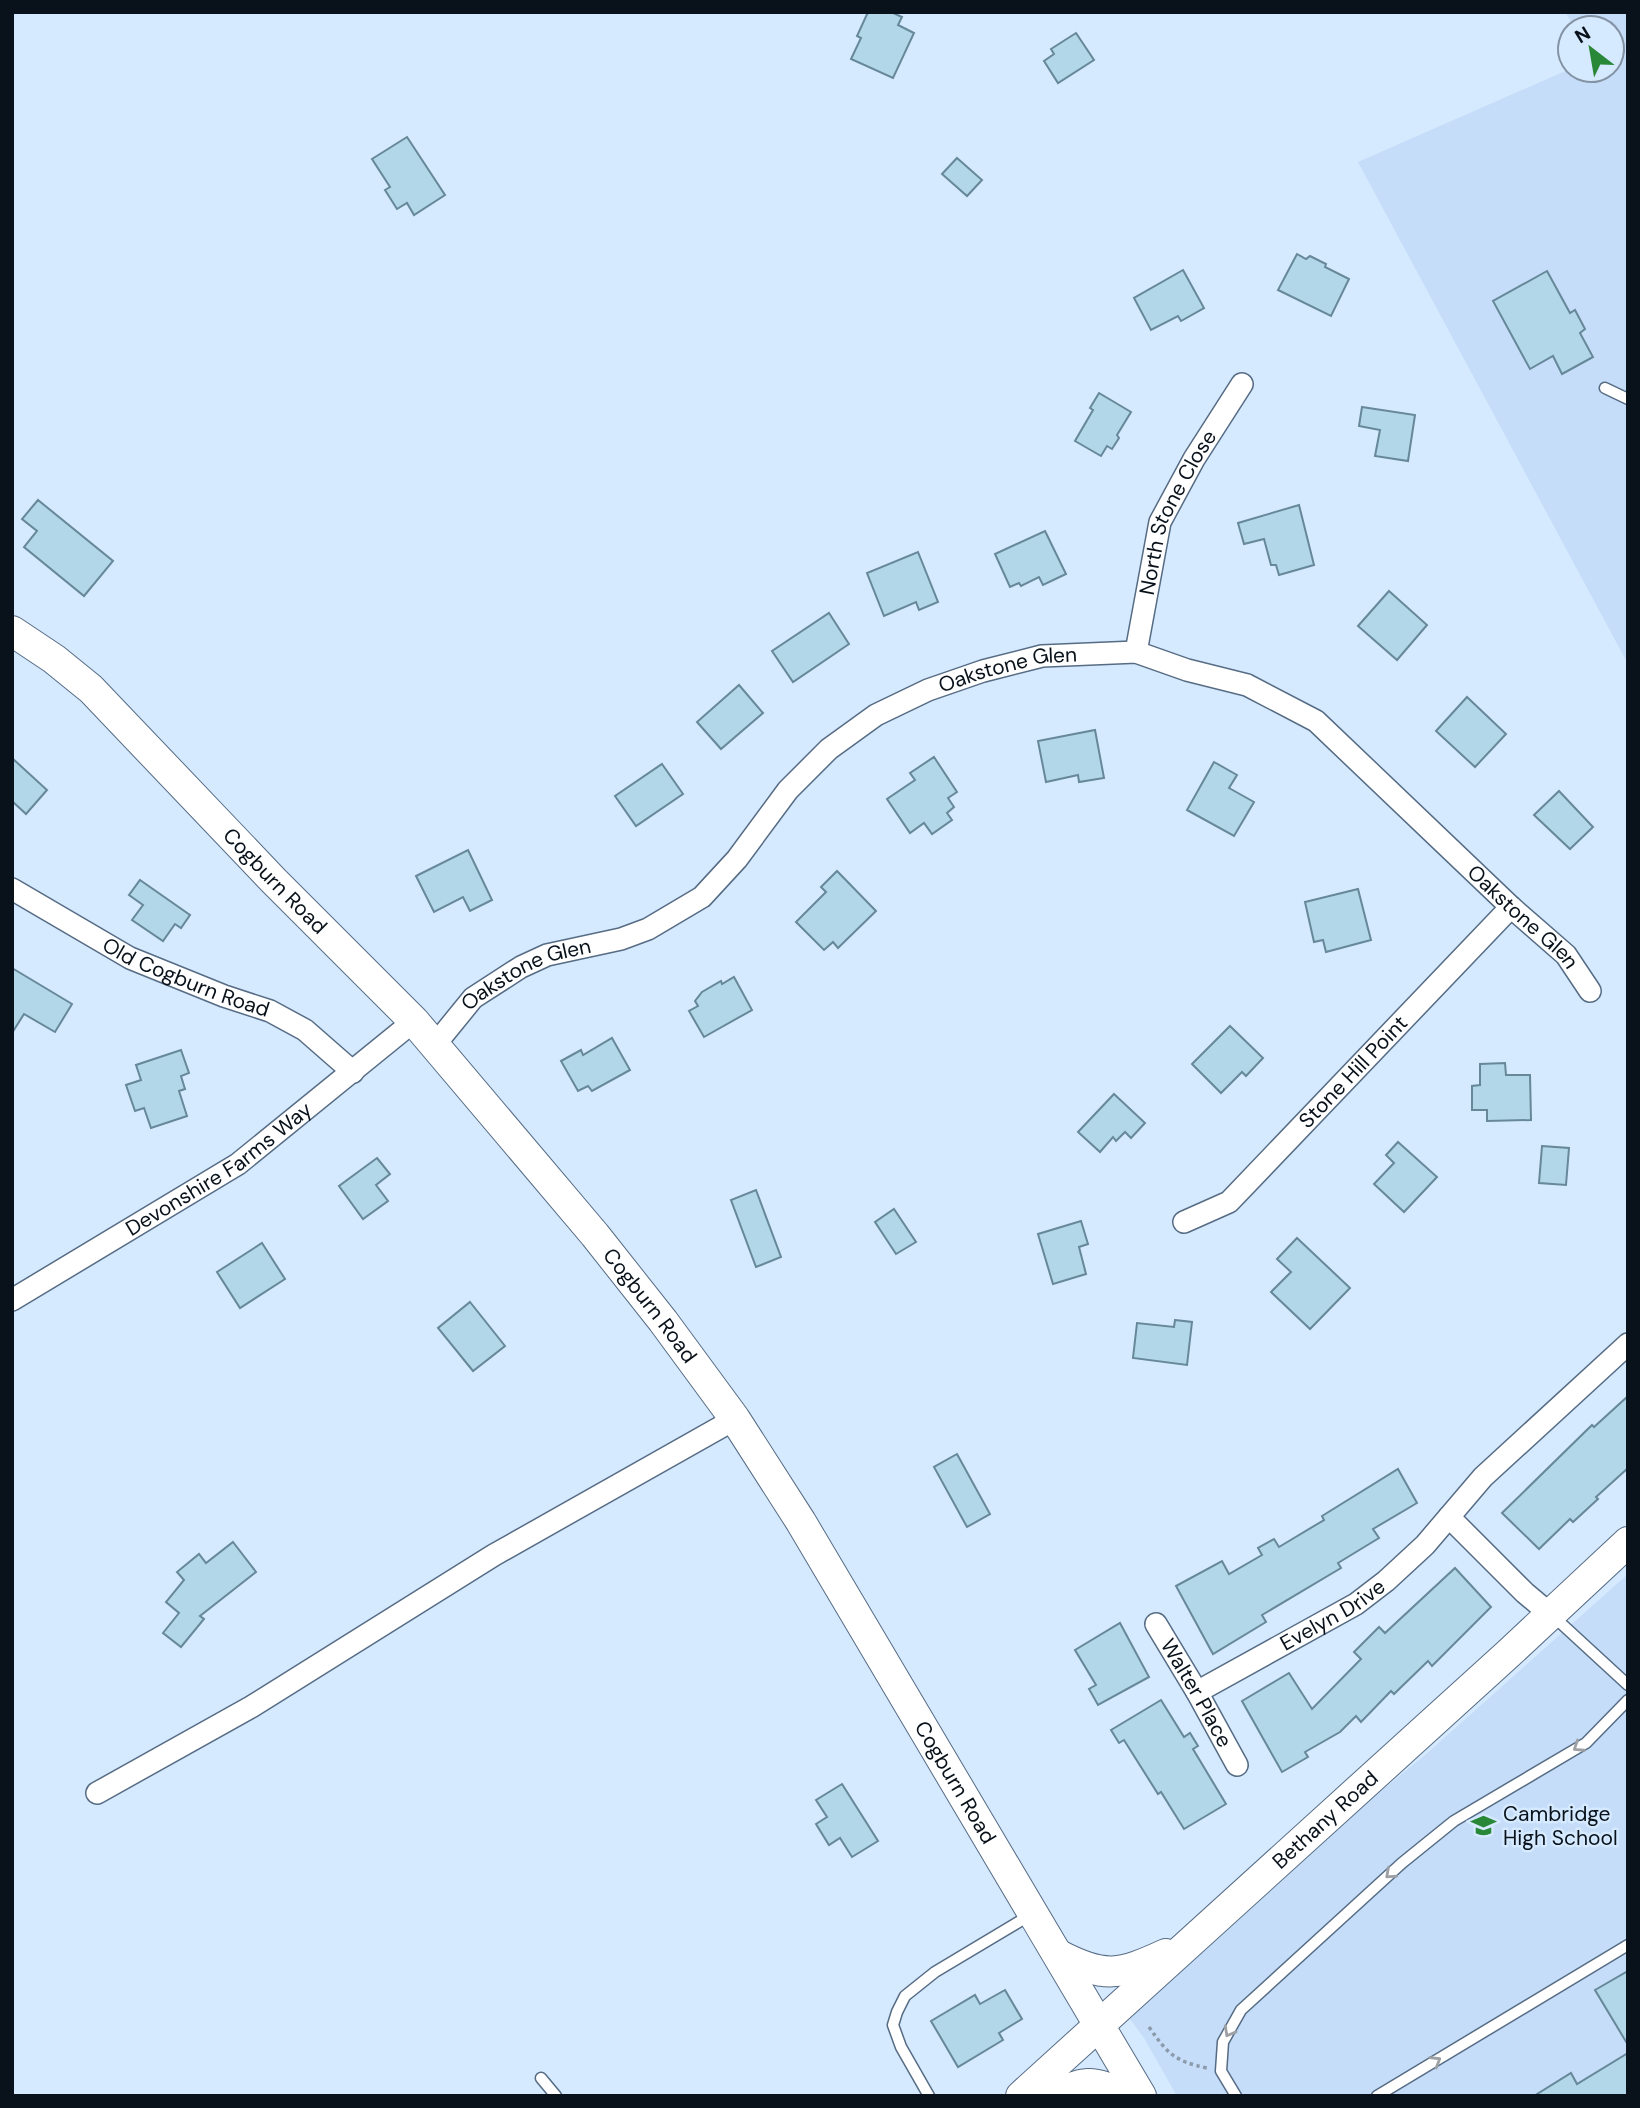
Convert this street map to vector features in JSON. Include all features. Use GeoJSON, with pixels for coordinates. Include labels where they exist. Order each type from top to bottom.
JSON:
{"type":"FeatureCollection","features":[{"type":"Feature","properties":{"kind":"street","name":"North Stone Close"},"geometry":{"type":"LineString","coordinates":[[1136,652],[1160,522],[1194,459],[1242,384]]}},
{"type":"Feature","properties":{"kind":"street","name":"Cogburn Road"},"geometry":{"type":"LineString","coordinates":[[12,631],[54,659],[91,689],[274,881],[414,1021],[595,1235],[663,1321],[735,1419],[808,1534],[1142,2096]]}},
{"type":"Feature","properties":{"kind":"street","name":"Oakstone Glen"},"geometry":{"type":"LineString","coordinates":[[434,1046],[472,998],[521,967],[547,955],[621,939],[648,929],[702,897],[737,859],[788,790],[829,749],[876,715],[928,691],[1010,663],[1042,656],[1136,652],[1187,670],[1247,685],[1316,720],[1566,955],[1590,991]]}},
{"type":"Feature","properties":{"kind":"street","name":"Old Cogburn Road"},"geometry":{"type":"LineString","coordinates":[[12,890],[130,958],[224,996],[271,1011],[305,1030],[353,1072]]}},
{"type":"Feature","properties":{"kind":"street","name":"Stone Hill Point"},"geometry":{"type":"LineString","coordinates":[[1184,1222],[1229,1202],[1511,906]]}},
{"type":"Feature","properties":{"kind":"street","name":"Devonshire Farms Way"},"geometry":{"type":"LineString","coordinates":[[12,1300],[238,1164],[414,1021]]}},
{"type":"Feature","properties":{"kind":"street","name":"Evelyn Drive"},"geometry":{"type":"LineString","coordinates":[[1198,1692],[1356,1604],[1425,1545],[1483,1477],[1628,1344]]}},
{"type":"Feature","properties":{"kind":"street"},"geometry":{"type":"LineString","coordinates":[[97,1793],[251,1707],[494,1555],[735,1419]]}},
{"type":"Feature","properties":{"kind":"street"},"geometry":{"type":"LineString","coordinates":[[1449,1517],[1550,1614]]}},
{"type":"Feature","properties":{"kind":"street","name":"Bethany Road"},"geometry":{"type":"LineString","coordinates":[[1021,2096],[1628,1542]]}},
{"type":"Feature","properties":{"kind":"street","name":"Walter Place"},"geometry":{"type":"LineString","coordinates":[[1156,1624],[1198,1692],[1237,1765]]}},
{"type":"Feature","properties":{"kind":"street"},"geometry":{"type":"LineString","coordinates":[[1059,1955],[1088,1968],[1119,1973],[1189,1944]]}},
{"type":"Feature","properties":{"kind":"street"},"geometry":{"type":"LineString","coordinates":[[1052,2096],[1075,2085],[1089,2084],[1107,2085],[1124,2096]]}},
{"type":"Feature","properties":{"kind":"lane"},"geometry":{"type":"LineString","coordinates":[[1605,388],[1628,399]]}},
{"type":"Feature","properties":{"kind":"lane"},"geometry":{"type":"LineString","coordinates":[[1550,1614],[1628,1685]]}},
{"type":"Feature","properties":{"kind":"lane"},"geometry":{"type":"LineString","coordinates":[[1236,2096],[1222,2071],[1223,2042],[1241,2010],[1402,1863],[1454,1821],[1586,1743],[1628,1700]]}},
{"type":"Feature","properties":{"kind":"lane"},"geometry":{"type":"LineString","coordinates":[[929,2096],[901,2047],[893,2025],[905,1996],[935,1972],[1032,1914]]}},
{"type":"Feature","properties":{"kind":"lane"},"geometry":{"type":"LineString","coordinates":[[1377,2096],[1628,1945]]}},
{"type":"Feature","properties":{"kind":"lane"},"geometry":{"type":"LineString","coordinates":[[541,2078],[555,2096]]}},
{"type":"Feature","properties":{"kind":"path"},"geometry":{"type":"LineString","coordinates":[[1149,2027],[1166,2051],[1185,2063],[1222,2071]]}},
{"type":"Feature","properties":{"kind":"shaded area"},"geometry":{"type":"Polygon","coordinates":[[[1565,12],[1628,12],[1628,664],[1358,162],[1556,75],[1556,84],[1626,84],[1626,14],[1565,12]]]}},
{"type":"Feature","properties":{"kind":"shaded area","name":"Cambridge High School"},"geometry":{"type":"Polygon","coordinates":[[[1628,1574],[1628,2096],[1177,2096],[1144,2038],[1119,2004],[1424,1756],[1628,1574]]]}},
{"type":"Feature","properties":{"kind":"building"},"geometry":{"type":"Polygon","coordinates":[[[868,12],[891,12],[902,17],[898,25],[914,33],[893,78],[851,59],[861,38],[857,36],[868,12]]]}},
{"type":"Feature","properties":{"kind":"building"},"geometry":{"type":"Polygon","coordinates":[[[1076,33],[1094,60],[1058,83],[1044,61],[1054,54],[1051,49],[1076,33]]]}},
{"type":"Feature","properties":{"kind":"building"},"geometry":{"type":"Polygon","coordinates":[[[407,137],[445,195],[414,215],[407,203],[397,209],[385,190],[390,187],[372,159],[407,137]]]}},
{"type":"Feature","properties":{"kind":"building"},"geometry":{"type":"Polygon","coordinates":[[[957,158],[982,180],[967,196],[942,174],[957,158]]]}},
{"type":"Feature","properties":{"kind":"building"},"geometry":{"type":"Polygon","coordinates":[[[1297,254],[1306,259],[1310,256],[1349,279],[1331,316],[1278,290],[1297,254]]]}},
{"type":"Feature","properties":{"kind":"building"},"geometry":{"type":"Polygon","coordinates":[[[1183,270],[1204,308],[1181,321],[1178,316],[1151,330],[1134,298],[1183,270]]]}},
{"type":"Feature","properties":{"kind":"building"},"geometry":{"type":"Polygon","coordinates":[[[1547,271],[1570,313],[1575,310],[1585,329],[1580,333],[1593,357],[1562,374],[1553,356],[1530,369],[1493,301],[1547,271]]]}},
{"type":"Feature","properties":{"kind":"building"},"geometry":{"type":"Polygon","coordinates":[[[1099,393],[1131,412],[1112,449],[1107,446],[1101,456],[1075,441],[1093,410],[1090,408],[1099,393]]]}},
{"type":"Feature","properties":{"kind":"building"},"geometry":{"type":"Polygon","coordinates":[[[1362,407],[1415,415],[1408,461],[1375,456],[1380,430],[1359,426],[1362,407]]]}},
{"type":"Feature","properties":{"kind":"building"},"geometry":{"type":"Polygon","coordinates":[[[38,500],[113,561],[84,596],[24,547],[37,531],[22,519],[38,500]]]}},
{"type":"Feature","properties":{"kind":"building"},"geometry":{"type":"Polygon","coordinates":[[[1299,505],[1314,565],[1279,575],[1276,565],[1271,565],[1264,539],[1244,544],[1238,523],[1299,505]]]}},
{"type":"Feature","properties":{"kind":"building"},"geometry":{"type":"Polygon","coordinates":[[[1045,531],[1066,574],[1043,585],[1039,577],[1021,586],[1019,583],[1010,587],[995,554],[1045,531]]]}},
{"type":"Feature","properties":{"kind":"building"},"geometry":{"type":"Polygon","coordinates":[[[918,552],[938,602],[919,610],[916,602],[884,616],[867,573],[918,552]]]}},
{"type":"Feature","properties":{"kind":"building"},"geometry":{"type":"Polygon","coordinates":[[[1389,591],[1427,625],[1397,660],[1358,626],[1389,591]]]}},
{"type":"Feature","properties":{"kind":"building"},"geometry":{"type":"Polygon","coordinates":[[[829,613],[849,644],[793,682],[772,651],[829,613]]]}},
{"type":"Feature","properties":{"kind":"building"},"geometry":{"type":"Polygon","coordinates":[[[739,685],[763,713],[721,749],[697,722],[739,685]]]}},
{"type":"Feature","properties":{"kind":"building"},"geometry":{"type":"Polygon","coordinates":[[[1467,697],[1506,734],[1475,767],[1436,731],[1467,697]]]}},
{"type":"Feature","properties":{"kind":"building"},"geometry":{"type":"Polygon","coordinates":[[[1095,730],[1104,778],[1079,782],[1078,775],[1046,782],[1038,741],[1095,730]]]}},
{"type":"Feature","properties":{"kind":"building"},"geometry":{"type":"Polygon","coordinates":[[[934,757],[957,792],[948,798],[954,807],[947,813],[952,820],[932,834],[924,823],[910,833],[887,799],[915,780],[910,773],[934,757]]]}},
{"type":"Feature","properties":{"kind":"building"},"geometry":{"type":"Polygon","coordinates":[[[12,758],[47,790],[26,814],[12,801],[12,758]]]}},
{"type":"Feature","properties":{"kind":"building"},"geometry":{"type":"Polygon","coordinates":[[[1214,762],[1237,775],[1229,788],[1254,802],[1234,836],[1187,810],[1214,762]]]}},
{"type":"Feature","properties":{"kind":"building"},"geometry":{"type":"Polygon","coordinates":[[[662,764],[683,794],[636,826],[615,796],[662,764]]]}},
{"type":"Feature","properties":{"kind":"building"},"geometry":{"type":"Polygon","coordinates":[[[1559,791],[1593,827],[1570,849],[1534,815],[1559,791]]]}},
{"type":"Feature","properties":{"kind":"building"},"geometry":{"type":"Polygon","coordinates":[[[468,850],[492,900],[470,911],[463,897],[434,912],[416,876],[468,850]]]}},
{"type":"Feature","properties":{"kind":"building"},"geometry":{"type":"Polygon","coordinates":[[[837,871],[876,911],[838,948],[833,942],[824,950],[796,922],[826,892],[821,887],[837,871]]]}},
{"type":"Feature","properties":{"kind":"building"},"geometry":{"type":"Polygon","coordinates":[[[140,880],[190,915],[181,928],[175,924],[163,941],[132,920],[143,905],[129,895],[140,880]]]}},
{"type":"Feature","properties":{"kind":"building"},"geometry":{"type":"Polygon","coordinates":[[[1358,889],[1371,940],[1326,952],[1323,940],[1314,942],[1305,902],[1358,889]]]}},
{"type":"Feature","properties":{"kind":"building"},"geometry":{"type":"Polygon","coordinates":[[[12,968],[72,1004],[55,1032],[24,1014],[12,1033],[12,968]]]}},
{"type":"Feature","properties":{"kind":"building"},"geometry":{"type":"Polygon","coordinates":[[[734,977],[752,1010],[704,1037],[689,1011],[698,1006],[695,1001],[702,992],[734,977]]]}},
{"type":"Feature","properties":{"kind":"building"},"geometry":{"type":"Polygon","coordinates":[[[1230,1026],[1263,1058],[1246,1076],[1242,1072],[1221,1093],[1192,1064],[1230,1026]]]}},
{"type":"Feature","properties":{"kind":"building"},"geometry":{"type":"Polygon","coordinates":[[[612,1038],[630,1070],[592,1091],[588,1086],[578,1091],[561,1061],[581,1050],[583,1055],[612,1038]]]}},
{"type":"Feature","properties":{"kind":"building"},"geometry":{"type":"Polygon","coordinates":[[[181,1050],[189,1073],[181,1076],[185,1089],[179,1091],[187,1116],[151,1128],[144,1108],[135,1111],[126,1085],[141,1080],[136,1065],[181,1050]]]}},
{"type":"Feature","properties":{"kind":"building"},"geometry":{"type":"Polygon","coordinates":[[[1505,1063],[1506,1075],[1530,1075],[1531,1120],[1487,1121],[1487,1110],[1472,1110],[1472,1086],[1480,1085],[1480,1064],[1505,1063]]]}},
{"type":"Feature","properties":{"kind":"building"},"geometry":{"type":"Polygon","coordinates":[[[1114,1094],[1145,1123],[1131,1138],[1125,1132],[1116,1141],[1113,1137],[1100,1152],[1078,1132],[1114,1094]]]}},
{"type":"Feature","properties":{"kind":"building"},"geometry":{"type":"Polygon","coordinates":[[[1398,1142],[1437,1177],[1404,1212],[1374,1184],[1394,1163],[1386,1155],[1398,1142]]]}},
{"type":"Feature","properties":{"kind":"building"},"geometry":{"type":"Polygon","coordinates":[[[1542,1146],[1569,1148],[1566,1185],[1539,1183],[1542,1146]]]}},
{"type":"Feature","properties":{"kind":"building"},"geometry":{"type":"Polygon","coordinates":[[[377,1158],[390,1174],[376,1185],[388,1201],[363,1219],[339,1186],[377,1158]]]}},
{"type":"Feature","properties":{"kind":"building"},"geometry":{"type":"Polygon","coordinates":[[[756,1190],[781,1257],[756,1267],[731,1200],[756,1190]]]}},
{"type":"Feature","properties":{"kind":"building"},"geometry":{"type":"Polygon","coordinates":[[[894,1209],[916,1242],[896,1254],[875,1222],[894,1209]]]}},
{"type":"Feature","properties":{"kind":"building"},"geometry":{"type":"Polygon","coordinates":[[[1081,1221],[1088,1244],[1079,1247],[1086,1274],[1053,1284],[1038,1234],[1081,1221]]]}},
{"type":"Feature","properties":{"kind":"building"},"geometry":{"type":"Polygon","coordinates":[[[1297,1238],[1350,1288],[1310,1329],[1271,1292],[1291,1272],[1277,1259],[1297,1238]]]}},
{"type":"Feature","properties":{"kind":"building"},"geometry":{"type":"Polygon","coordinates":[[[262,1243],[285,1279],[240,1308],[217,1272],[262,1243]]]}},
{"type":"Feature","properties":{"kind":"building"},"geometry":{"type":"Polygon","coordinates":[[[470,1302],[505,1346],[473,1371],[438,1328],[470,1302]]]}},
{"type":"Feature","properties":{"kind":"building"},"geometry":{"type":"Polygon","coordinates":[[[1175,1320],[1192,1322],[1187,1365],[1133,1358],[1137,1323],[1174,1327],[1175,1320]]]}},
{"type":"Feature","properties":{"kind":"building"},"geometry":{"type":"Polygon","coordinates":[[[1628,1396],[1628,1468],[1573,1522],[1570,1519],[1539,1549],[1502,1513],[1592,1425],[1594,1427],[1628,1396]]]}},
{"type":"Feature","properties":{"kind":"building"},"geometry":{"type":"Polygon","coordinates":[[[957,1454],[990,1514],[967,1527],[934,1467],[957,1454]]]}},
{"type":"Feature","properties":{"kind":"building"},"geometry":{"type":"Polygon","coordinates":[[[1398,1469],[1417,1503],[1373,1529],[1379,1538],[1338,1563],[1341,1568],[1262,1615],[1266,1622],[1213,1654],[1176,1586],[1222,1561],[1229,1574],[1262,1555],[1258,1548],[1274,1539],[1279,1547],[1324,1520],[1322,1516],[1398,1469]]]}},
{"type":"Feature","properties":{"kind":"building"},"geometry":{"type":"Polygon","coordinates":[[[233,1542],[256,1572],[200,1616],[204,1619],[181,1647],[163,1633],[179,1613],[166,1602],[184,1580],[177,1572],[199,1554],[206,1563],[233,1542]]]}},
{"type":"Feature","properties":{"kind":"building"},"geometry":{"type":"Polygon","coordinates":[[[1455,1568],[1491,1607],[1432,1666],[1428,1661],[1394,1694],[1391,1691],[1361,1722],[1356,1716],[1340,1732],[1305,1752],[1308,1757],[1282,1772],[1242,1701],[1289,1673],[1312,1709],[1361,1659],[1354,1652],[1379,1627],[1385,1633],[1455,1568]]]}},
{"type":"Feature","properties":{"kind":"building"},"geometry":{"type":"Polygon","coordinates":[[[1120,1623],[1149,1677],[1098,1705],[1089,1689],[1096,1685],[1075,1650],[1120,1623]]]}},
{"type":"Feature","properties":{"kind":"building"},"geometry":{"type":"Polygon","coordinates":[[[1161,1700],[1184,1737],[1190,1733],[1198,1746],[1193,1749],[1226,1804],[1184,1829],[1124,1740],[1119,1743],[1111,1730],[1161,1700]]]}},
{"type":"Feature","properties":{"kind":"building"},"geometry":{"type":"Polygon","coordinates":[[[842,1784],[878,1841],[852,1857],[840,1838],[829,1845],[816,1824],[827,1817],[816,1800],[842,1784]]]}},
{"type":"Feature","properties":{"kind":"building"},"geometry":{"type":"Polygon","coordinates":[[[1628,1971],[1628,2045],[1595,1990],[1628,1971]]]}},
{"type":"Feature","properties":{"kind":"building"},"geometry":{"type":"Polygon","coordinates":[[[1005,1990],[1022,2019],[999,2033],[1003,2040],[958,2067],[931,2021],[975,1995],[980,2004],[1005,1990]]]}},
{"type":"Feature","properties":{"kind":"building"},"geometry":{"type":"Polygon","coordinates":[[[1628,2053],[1628,2096],[1534,2096],[1571,2073],[1577,2084],[1628,2053]]]}},
{"type":"Feature","properties":{"kind":"place","name":"Cambridge High School"},"geometry":{"type":"Point","coordinates":[1483,1826]}}]}
